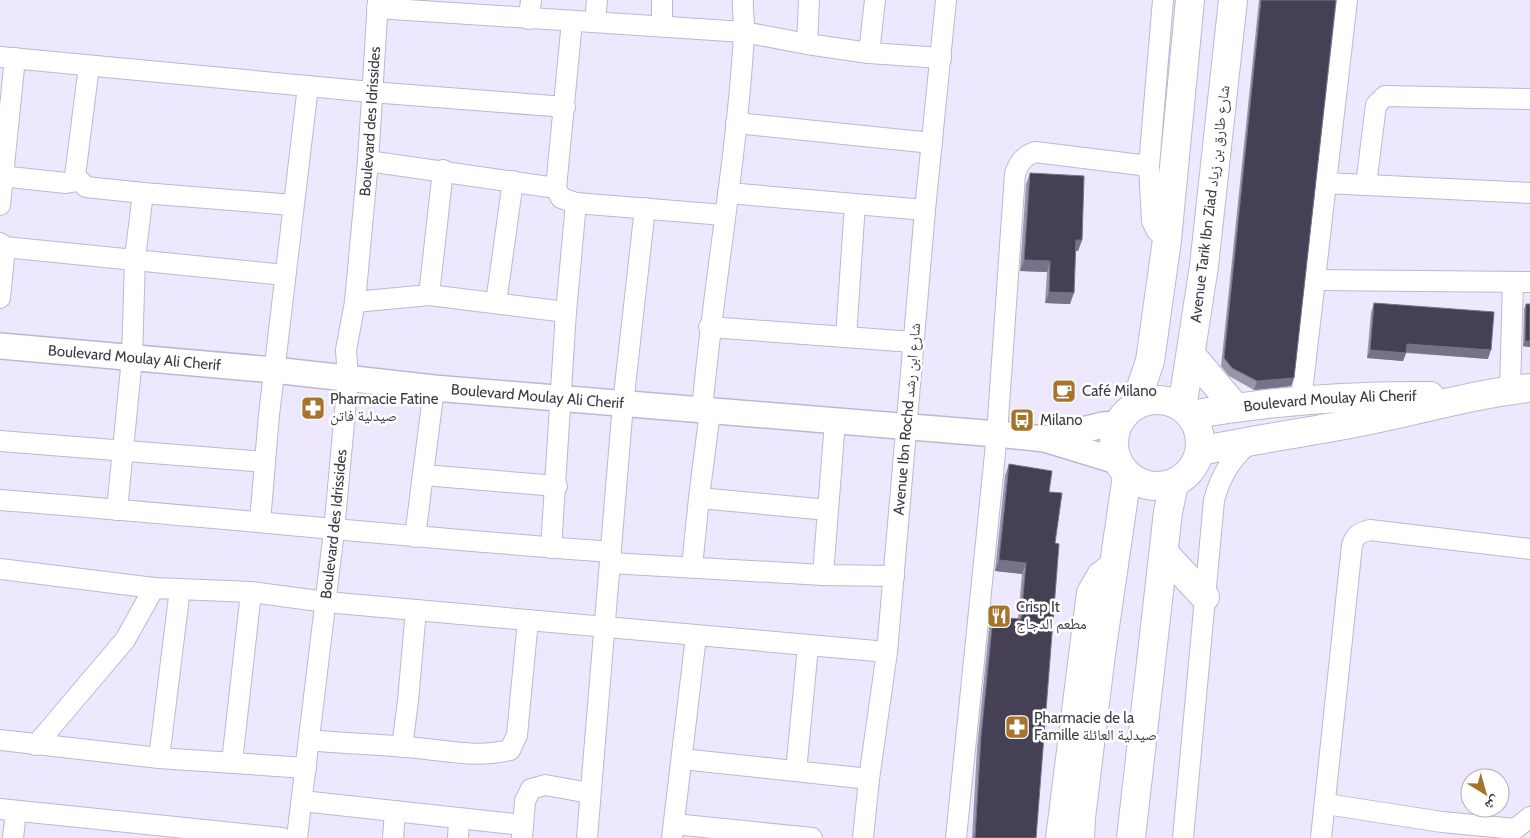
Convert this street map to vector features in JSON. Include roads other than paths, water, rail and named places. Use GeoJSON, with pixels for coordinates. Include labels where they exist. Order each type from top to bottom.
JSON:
{"type":"FeatureCollection","features":[{"type":"Feature","properties":{"kind":"main road"},"geometry":{"type":"LineString","coordinates":[[1069,827],[1114,561],[1122,468],[1113,442],[1119,418],[1150,361],[1167,240],[1190,0]]}},
{"type":"Feature","properties":{"kind":"main road","name":"Avenue Tarik Ibn Ziad شارع طارق بن زياد"},"geometry":{"type":"LineString","coordinates":[[1186,412],[1233,0]]}},
{"type":"Feature","properties":{"kind":"main road"},"geometry":{"type":"LineString","coordinates":[[1192,356],[1234,407]]}},
{"type":"Feature","properties":{"kind":"main road"},"geometry":{"type":"LineString","coordinates":[[1119,418],[1150,361]]}},
{"type":"Feature","properties":{"kind":"main road","name":"Boulevard Moulay Ali Cherif"},"geometry":{"type":"LineString","coordinates":[[1200,451],[1254,439],[1326,429],[1471,397],[1520,389]]}},
{"type":"Feature","properties":{"kind":"main road","name":"Boulevard Moulay Ali Cherif"},"geometry":{"type":"LineString","coordinates":[[1186,412],[1382,395],[1471,397]]}},
{"type":"Feature","properties":{"kind":"main road"},"geometry":{"type":"LineString","coordinates":[[1119,418],[1149,400],[1163,400],[1186,412],[1196,424],[1200,437],[1200,451],[1195,465],[1186,476],[1174,484],[1160,487],[1146,486],[1122,468]]}},
{"type":"Feature","properties":{"kind":"main road"},"geometry":{"type":"LineString","coordinates":[[1131,838],[1164,553],[1174,484]]}},
{"type":"Feature","properties":{"kind":"main road"},"geometry":{"type":"LineString","coordinates":[[1164,553],[1205,597]]}},
{"type":"Feature","properties":{"kind":"street"},"geometry":{"type":"LineString","coordinates":[[595,22],[597,0]]}},
{"type":"Feature","properties":{"kind":"street"},"geometry":{"type":"LineString","coordinates":[[662,0],[662,26]]}},
{"type":"Feature","properties":{"kind":"street"},"geometry":{"type":"LineString","coordinates":[[692,567],[700,498],[709,327],[736,123],[744,32],[743,0]]}},
{"type":"Feature","properties":{"kind":"street"},"geometry":{"type":"LineString","coordinates":[[807,44],[809,0]]}},
{"type":"Feature","properties":{"kind":"street"},"geometry":{"type":"LineString","coordinates":[[869,53],[875,0]]}},
{"type":"Feature","properties":{"kind":"street","name":"Avenue Ibn Rochd شارع ابن رشد"},"geometry":{"type":"LineString","coordinates":[[863,838],[868,779],[887,652],[913,342],[946,0]]}},
{"type":"Feature","properties":{"kind":"street"},"geometry":{"type":"LineString","coordinates":[[1163,0],[1149,166],[1152,221],[1157,231],[1167,240]]}},
{"type":"Feature","properties":{"kind":"street"},"geometry":{"type":"LineString","coordinates":[[1301,401],[1347,0]]}},
{"type":"Feature","properties":{"kind":"street"},"geometry":{"type":"LineString","coordinates":[[378,4],[530,9],[572,21],[744,32],[869,53],[941,58]]}},
{"type":"Feature","properties":{"kind":"street","name":"Boulevard des Idrissides"},"geometry":{"type":"LineString","coordinates":[[297,838],[334,531],[348,379],[346,350],[354,302],[368,161],[378,4]]}},
{"type":"Feature","properties":{"kind":"street"},"geometry":{"type":"LineString","coordinates":[[572,21],[556,188],[561,198],[576,203],[724,215]]}},
{"type":"Feature","properties":{"kind":"street"},"geometry":{"type":"LineString","coordinates":[[0,205],[8,58],[371,92],[565,107]]}},
{"type":"Feature","properties":{"kind":"street"},"geometry":{"type":"LineString","coordinates":[[77,181],[74,170],[90,66]]}},
{"type":"Feature","properties":{"kind":"street"},"geometry":{"type":"LineString","coordinates":[[260,522],[274,370],[308,86]]}},
{"type":"Feature","properties":{"kind":"street"},"geometry":{"type":"LineString","coordinates":[[1366,185],[1376,105],[1385,96],[1530,99]]}},
{"type":"Feature","properties":{"kind":"street"},"geometry":{"type":"LineString","coordinates":[[736,123],[932,143]]}},
{"type":"Feature","properties":{"kind":"street"},"geometry":{"type":"LineString","coordinates":[[956,838],[997,434],[1015,174],[1019,163],[1026,155],[1035,152],[1149,166]]}},
{"type":"Feature","properties":{"kind":"street"},"geometry":{"type":"LineString","coordinates":[[368,161],[513,180],[556,188]]}},
{"type":"Feature","properties":{"kind":"street"},"geometry":{"type":"LineString","coordinates":[[429,295],[443,170]]}},
{"type":"Feature","properties":{"kind":"street"},"geometry":{"type":"LineString","coordinates":[[2,176],[66,182],[77,181],[86,187],[142,193],[293,205]]}},
{"type":"Feature","properties":{"kind":"street"},"geometry":{"type":"LineString","coordinates":[[496,303],[513,180]]}},
{"type":"Feature","properties":{"kind":"street"},"geometry":{"type":"LineString","coordinates":[[1325,183],[1530,193]]}},
{"type":"Feature","properties":{"kind":"street"},"geometry":{"type":"LineString","coordinates":[[117,510],[132,358],[135,258],[142,193]]}},
{"type":"Feature","properties":{"kind":"street"},"geometry":{"type":"LineString","coordinates":[[728,193],[925,210]]}},
{"type":"Feature","properties":{"kind":"street"},"geometry":{"type":"LineString","coordinates":[[552,548],[557,486],[560,398],[576,203]]}},
{"type":"Feature","properties":{"kind":"street"},"geometry":{"type":"LineString","coordinates":[[846,337],[855,204]]}},
{"type":"Feature","properties":{"kind":"street"},"geometry":{"type":"LineString","coordinates":[[587,838],[623,404],[645,208]]}},
{"type":"Feature","properties":{"kind":"street"},"geometry":{"type":"LineString","coordinates":[[0,298],[3,245],[285,274]]}},
{"type":"Feature","properties":{"kind":"street"},"geometry":{"type":"LineString","coordinates":[[1314,280],[1521,282],[1520,389]]}},
{"type":"Feature","properties":{"kind":"street"},"geometry":{"type":"LineString","coordinates":[[354,302],[429,295],[566,312]]}},
{"type":"Feature","properties":{"kind":"street"},"geometry":{"type":"LineString","coordinates":[[709,327],[913,342]]}},
{"type":"Feature","properties":{"kind":"street","name":"Boulevard Moulay Ali Cherif"},"geometry":{"type":"LineString","coordinates":[[0,346],[274,370],[434,388],[1045,439],[1091,454],[1122,468]]}},
{"type":"Feature","properties":{"kind":"street"},"geometry":{"type":"LineString","coordinates":[[415,537],[434,388]]}},
{"type":"Feature","properties":{"kind":"street","name":"Boulevard Moulay Ali Cherif"},"geometry":{"type":"LineString","coordinates":[[1045,439],[1119,418]]}},
{"type":"Feature","properties":{"kind":"street"},"geometry":{"type":"LineString","coordinates":[[822,575],[836,422]]}},
{"type":"Feature","properties":{"kind":"street"},"geometry":{"type":"LineString","coordinates":[[1183,838],[1214,500],[1217,488],[1230,462],[1254,439]]}},
{"type":"Feature","properties":{"kind":"street"},"geometry":{"type":"LineString","coordinates":[[0,441],[265,462]]}},
{"type":"Feature","properties":{"kind":"street"},"geometry":{"type":"LineString","coordinates":[[424,474],[557,486]]}},
{"type":"Feature","properties":{"kind":"street"},"geometry":{"type":"LineString","coordinates":[[700,498],[828,510]]}},
{"type":"Feature","properties":{"kind":"street"},"geometry":{"type":"LineString","coordinates":[[0,500],[260,522],[334,531],[552,548],[611,558],[692,567],[822,575],[894,576]]}},
{"type":"Feature","properties":{"kind":"street"},"geometry":{"type":"LineString","coordinates":[[1321,838],[1326,804],[1340,645],[1352,545],[1355,537],[1358,533],[1370,530],[1530,549]]}},
{"type":"Feature","properties":{"kind":"street"},"geometry":{"type":"LineString","coordinates":[[0,569],[154,588],[251,592],[326,602],[887,652]]}},
{"type":"Feature","properties":{"kind":"street"},"geometry":{"type":"LineString","coordinates":[[36,745],[125,640],[154,588]]}},
{"type":"Feature","properties":{"kind":"street"},"geometry":{"type":"LineString","coordinates":[[159,758],[180,589]]}},
{"type":"Feature","properties":{"kind":"street"},"geometry":{"type":"LineString","coordinates":[[232,762],[251,592]]}},
{"type":"Feature","properties":{"kind":"street"},"geometry":{"type":"LineString","coordinates":[[402,747],[416,610]]}},
{"type":"Feature","properties":{"kind":"street"},"geometry":{"type":"LineString","coordinates":[[309,740],[473,755],[510,750],[514,744],[518,728],[528,620]]}},
{"type":"Feature","properties":{"kind":"street"},"geometry":{"type":"LineString","coordinates":[[696,636],[673,831],[806,838]]}},
{"type":"Feature","properties":{"kind":"street"},"geometry":{"type":"LineString","coordinates":[[796,771],[808,646]]}},
{"type":"Feature","properties":{"kind":"street"},"geometry":{"type":"LineString","coordinates":[[0,740],[159,758],[306,768]]}},
{"type":"Feature","properties":{"kind":"street"},"geometry":{"type":"LineString","coordinates":[[682,759],[868,779]]}},
{"type":"Feature","properties":{"kind":"street"},"geometry":{"type":"LineString","coordinates":[[302,801],[395,812],[458,828],[523,831],[528,793],[537,786],[590,793]]}},
{"type":"Feature","properties":{"kind":"street"},"geometry":{"type":"LineString","coordinates":[[1326,804],[1441,830],[1519,828]]}},
{"type":"Feature","properties":{"kind":"street"},"geometry":{"type":"LineString","coordinates":[[13,838],[8,810],[168,832],[282,838]]}},
{"type":"Feature","properties":{"kind":"street"},"geometry":{"type":"LineString","coordinates":[[393,838],[395,812]]}},
{"type":"Feature","properties":{"kind":"place","name":"Café Milano"},"geometry":{"type":"Point","coordinates":[1064,391]}},
{"type":"Feature","properties":{"kind":"place","name":"Pharmacie Fatine صيدلية فاتن"},"geometry":{"type":"Point","coordinates":[313,408]}},
{"type":"Feature","properties":{"kind":"place","name":"Milano"},"geometry":{"type":"Point","coordinates":[1022,420]}},
{"type":"Feature","properties":{"kind":"place","name":"Crisp It مطعم الدجاج"},"geometry":{"type":"Point","coordinates":[999,616]}},
{"type":"Feature","properties":{"kind":"place","name":"Pharmacie de la Famille صيدلية العائلة"},"geometry":{"type":"Point","coordinates":[1017,727]}}]}
